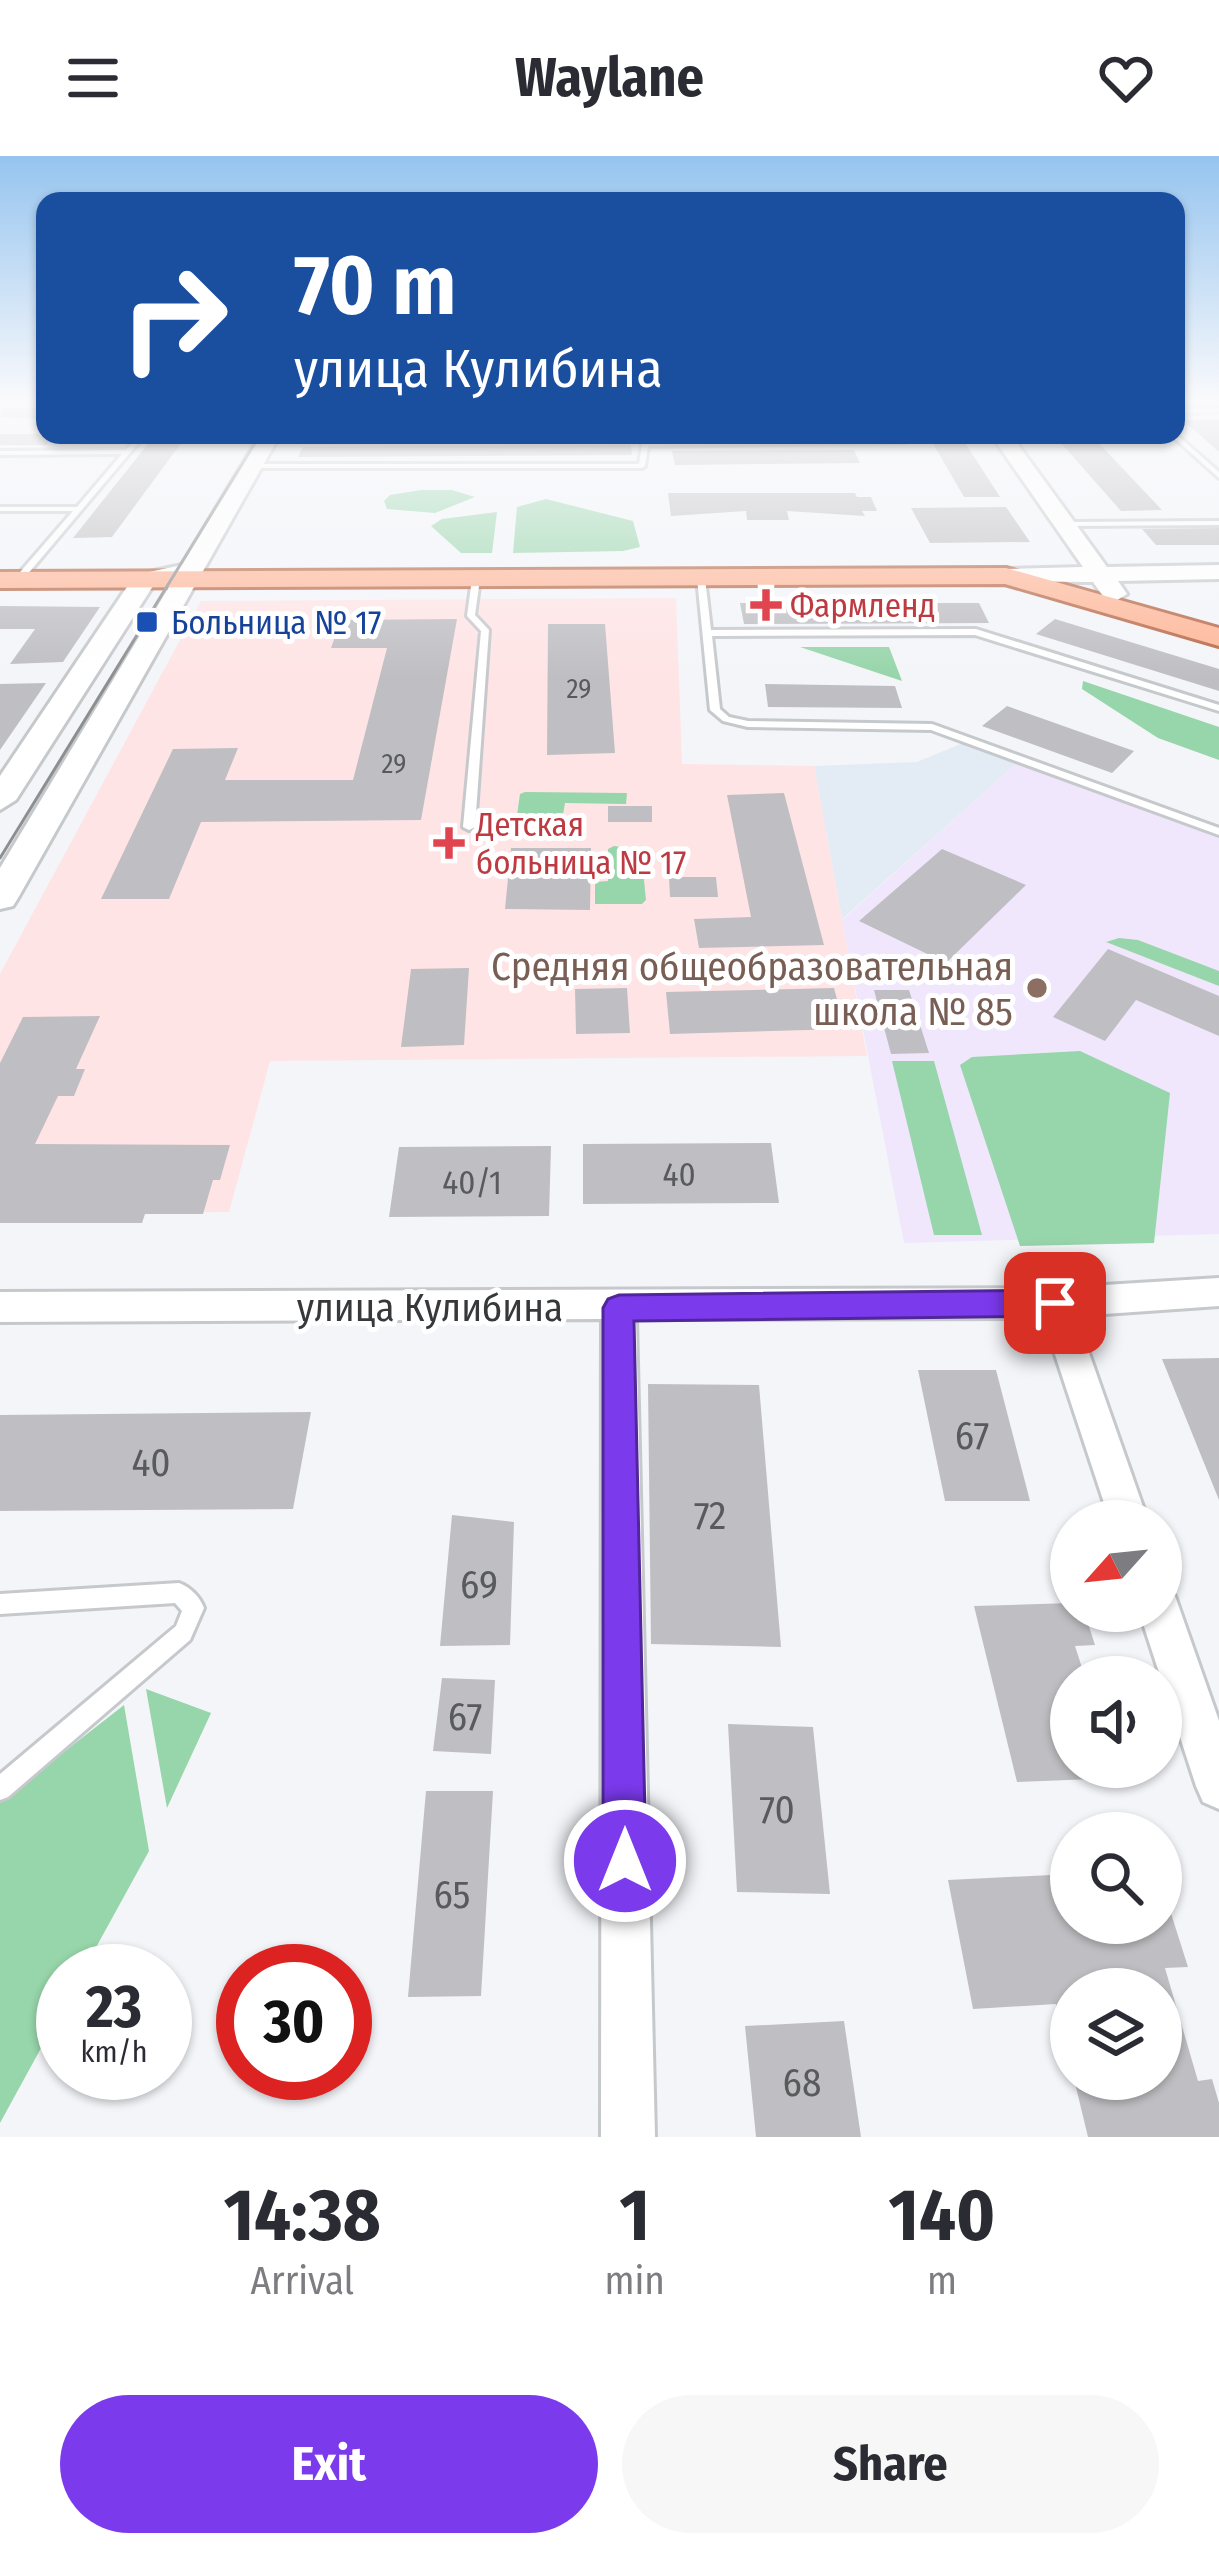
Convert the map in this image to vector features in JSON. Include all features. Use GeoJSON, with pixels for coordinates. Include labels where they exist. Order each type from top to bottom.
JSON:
{"type":"FeatureCollection","features":[{"type":"Feature","properties":{"kind":"main road"},"geometry":{"type":"LineString","coordinates":[[9,580],[144,580],[190,575],[476,579],[1006,576],[1219,637]]}},
{"type":"Feature","properties":{"kind":"street"},"geometry":{"type":"LineString","coordinates":[[0,898],[236,492]]}},
{"type":"Feature","properties":{"kind":"street"},"geometry":{"type":"LineString","coordinates":[[1044,492],[1123,609]]}},
{"type":"Feature","properties":{"kind":"street"},"geometry":{"type":"LineString","coordinates":[[1006,576],[1219,572]]}},
{"type":"Feature","properties":{"kind":"street"},"geometry":{"type":"LineString","coordinates":[[0,800],[144,580]]}},
{"type":"Feature","properties":{"kind":"street","name":"улица Кулибина"},"geometry":{"type":"LineString","coordinates":[[0,1306],[619,1308],[1055,1303],[1219,1292]]}},
{"type":"Feature","properties":{"kind":"street"},"geometry":{"type":"LineString","coordinates":[[1055,1303],[1122,1500]]}},
{"type":"Feature","properties":{"kind":"street"},"geometry":{"type":"LineString","coordinates":[[619,1308],[628,2137]]}},
{"type":"Feature","properties":{"kind":"street"},"geometry":{"type":"LineString","coordinates":[[1167,1632],[1219,1786]]}},
{"type":"Feature","properties":{"kind":"lane"},"geometry":{"type":"LineString","coordinates":[[9,580],[95,492]]}},
{"type":"Feature","properties":{"kind":"lane"},"geometry":{"type":"LineString","coordinates":[[0,509],[81,509]]}},
{"type":"Feature","properties":{"kind":"lane"},"geometry":{"type":"LineString","coordinates":[[1067,524],[1219,523]]}},
{"type":"Feature","properties":{"kind":"lane"},"geometry":{"type":"LineString","coordinates":[[701,578],[715,710],[726,719],[748,724],[932,727],[1219,832]]}},
{"type":"Feature","properties":{"kind":"lane"},"geometry":{"type":"LineString","coordinates":[[469,827],[485,630],[471,616],[476,579]]}},
{"type":"Feature","properties":{"kind":"lane"},"geometry":{"type":"LineString","coordinates":[[710,633],[976,632],[1219,708]]}},
{"type":"Feature","properties":{"kind":"lane"},"geometry":{"type":"LineString","coordinates":[[0,1604],[178,1593],[194,1608],[183,1633],[0,1789]]}},
{"type":"Feature","properties":{"kind":"shaded area","name":"Детская больница № 17"},"geometry":{"type":"Polygon","coordinates":[[[676,598],[682,764],[814,766],[867,1056],[270,1061],[229,1212],[0,1214],[0,974],[201,601],[676,598]]]}},
{"type":"Feature","properties":{"kind":"shaded area"},"geometry":{"type":"Polygon","coordinates":[[[963,743],[1017,763],[842,919],[814,766],[917,762],[963,743]]]}},
{"type":"Feature","properties":{"kind":"shaded area","name":"Средняя общеобразовательная школа № 85"},"geometry":{"type":"Polygon","coordinates":[[[1017,763],[1219,838],[1219,1234],[904,1243],[842,920],[1017,763]]]}},
{"type":"Feature","properties":{"kind":"green space"},"geometry":{"type":"Polygon","coordinates":[[[460,492],[475,497],[435,513],[387,509],[384,501],[390,495],[460,492]]]}},
{"type":"Feature","properties":{"kind":"green space"},"geometry":{"type":"Polygon","coordinates":[[[546,499],[633,521],[640,547],[513,553],[517,507],[546,499]]]}},
{"type":"Feature","properties":{"kind":"green space"},"geometry":{"type":"Polygon","coordinates":[[[497,512],[492,553],[461,553],[431,526],[442,519],[497,512]]]}},
{"type":"Feature","properties":{"kind":"green space"},"geometry":{"type":"Polygon","coordinates":[[[800,647],[889,647],[902,681],[800,647]]]}},
{"type":"Feature","properties":{"kind":"green space"},"geometry":{"type":"Polygon","coordinates":[[[1083,681],[1219,727],[1219,760],[1158,738],[1082,689],[1083,681]]]}},
{"type":"Feature","properties":{"kind":"green space"},"geometry":{"type":"Polygon","coordinates":[[[627,793],[626,804],[565,803],[561,826],[516,822],[520,794],[627,793]]]}},
{"type":"Feature","properties":{"kind":"green space"},"geometry":{"type":"Polygon","coordinates":[[[608,849],[641,850],[646,900],[642,904],[595,904],[595,882],[608,881],[608,849]]]}},
{"type":"Feature","properties":{"kind":"green space"},"geometry":{"type":"Polygon","coordinates":[[[1138,940],[1219,971],[1219,986],[1106,942],[1138,940]]]}},
{"type":"Feature","properties":{"kind":"green space"},"geometry":{"type":"Polygon","coordinates":[[[1080,1051],[1170,1093],[1154,1243],[1020,1246],[960,1065],[972,1057],[1080,1051]]]}},
{"type":"Feature","properties":{"kind":"green space"},"geometry":{"type":"Polygon","coordinates":[[[892,1061],[934,1061],[982,1235],[934,1235],[892,1061]]]}},
{"type":"Feature","properties":{"kind":"green space"},"geometry":{"type":"Polygon","coordinates":[[[146,1689],[211,1713],[167,1808],[146,1689]]]}},
{"type":"Feature","properties":{"kind":"green space"},"geometry":{"type":"Polygon","coordinates":[[[124,1705],[149,1851],[98,1944],[36,1944],[36,2057],[0,2123],[0,1802],[124,1705]]]}},
{"type":"Feature","properties":{"kind":"building"},"geometry":{"type":"Polygon","coordinates":[[[109,492],[145,492],[112,537],[73,538],[109,492]]]}},
{"type":"Feature","properties":{"kind":"building"},"geometry":{"type":"Polygon","coordinates":[[[961,492],[997,492],[1000,497],[964,497],[961,492]]]}},
{"type":"Feature","properties":{"kind":"building"},"geometry":{"type":"Polygon","coordinates":[[[1105,492],[1145,492],[1162,510],[1121,511],[1105,492]]]}},
{"type":"Feature","properties":{"kind":"building"},"geometry":{"type":"Polygon","coordinates":[[[668,493],[855,493],[871,497],[877,511],[862,511],[865,516],[787,511],[789,520],[747,520],[746,511],[671,516],[668,493]]]}},
{"type":"Feature","properties":{"kind":"building"},"geometry":{"type":"Polygon","coordinates":[[[1006,507],[1030,542],[930,543],[911,508],[1006,507]]]}},
{"type":"Feature","properties":{"kind":"building"},"geometry":{"type":"Polygon","coordinates":[[[1219,528],[1219,545],[1156,545],[1142,529],[1219,528]]]}},
{"type":"Feature","properties":{"kind":"building"},"geometry":{"type":"Polygon","coordinates":[[[740,603],[979,603],[989,623],[744,624],[740,603]]]}},
{"type":"Feature","properties":{"kind":"building"},"geometry":{"type":"Polygon","coordinates":[[[0,606],[100,607],[63,662],[10,664],[35,629],[0,629],[0,606]]]}},
{"type":"Feature","properties":{"kind":"building"},"geometry":{"type":"Polygon","coordinates":[[[457,619],[421,820],[201,822],[169,899],[101,899],[173,749],[238,748],[225,780],[353,780],[387,648],[331,648],[341,620],[457,619]]]}},
{"type":"Feature","properties":{"kind":"building"},"geometry":{"type":"Polygon","coordinates":[[[1055,619],[1219,669],[1219,691],[1036,634],[1055,619]]]}},
{"type":"Feature","properties":{"kind":"building"},"geometry":{"type":"Polygon","coordinates":[[[548,624],[605,624],[615,753],[547,755],[548,624]]]}},
{"type":"Feature","properties":{"kind":"building"},"geometry":{"type":"Polygon","coordinates":[[[46,683],[0,750],[0,684],[46,683]]]}},
{"type":"Feature","properties":{"kind":"building"},"geometry":{"type":"Polygon","coordinates":[[[765,684],[895,686],[902,708],[768,707],[765,684]]]}},
{"type":"Feature","properties":{"kind":"building"},"geometry":{"type":"Polygon","coordinates":[[[1007,706],[1134,751],[1112,773],[982,726],[1007,706]]]}},
{"type":"Feature","properties":{"kind":"building"},"geometry":{"type":"Polygon","coordinates":[[[784,793],[824,945],[699,948],[694,919],[751,917],[727,795],[784,793]]]}},
{"type":"Feature","properties":{"kind":"building"},"geometry":{"type":"Polygon","coordinates":[[[608,806],[652,806],[652,822],[608,822],[608,806]]]}},
{"type":"Feature","properties":{"kind":"building"},"geometry":{"type":"Polygon","coordinates":[[[511,848],[591,848],[590,910],[505,909],[511,848]]]}},
{"type":"Feature","properties":{"kind":"building"},"geometry":{"type":"Polygon","coordinates":[[[942,849],[1026,885],[946,963],[859,921],[942,849]]]}},
{"type":"Feature","properties":{"kind":"building"},"geometry":{"type":"Polygon","coordinates":[[[669,877],[716,877],[718,897],[670,897],[669,877]]]}},
{"type":"Feature","properties":{"kind":"building"},"geometry":{"type":"Polygon","coordinates":[[[1108,949],[1219,996],[1219,1036],[1136,1000],[1105,1041],[1053,1017],[1108,949]]]}},
{"type":"Feature","properties":{"kind":"building"},"geometry":{"type":"Polygon","coordinates":[[[469,968],[464,1045],[401,1047],[411,969],[469,968]]]}},
{"type":"Feature","properties":{"kind":"building"},"geometry":{"type":"Polygon","coordinates":[[[627,988],[630,1033],[576,1034],[575,989],[627,988]]]}},
{"type":"Feature","properties":{"kind":"building"},"geometry":{"type":"Polygon","coordinates":[[[834,988],[845,1029],[670,1034],[666,992],[834,988]]]}},
{"type":"Feature","properties":{"kind":"building"},"geometry":{"type":"Polygon","coordinates":[[[874,990],[909,990],[929,1053],[891,1054],[874,990]]]}},
{"type":"Feature","properties":{"kind":"building"},"geometry":{"type":"Polygon","coordinates":[[[100,1016],[76,1069],[85,1069],[74,1096],[58,1096],[35,1144],[230,1145],[220,1180],[213,1180],[203,1214],[145,1214],[142,1223],[0,1223],[0,1063],[23,1017],[100,1016]]]}},
{"type":"Feature","properties":{"kind":"building"},"geometry":{"type":"Polygon","coordinates":[[[771,1143],[779,1203],[583,1204],[583,1144],[771,1143]]]}},
{"type":"Feature","properties":{"kind":"building"},"geometry":{"type":"Polygon","coordinates":[[[551,1146],[549,1216],[389,1217],[399,1147],[551,1146]]]}},
{"type":"Feature","properties":{"kind":"building"},"geometry":{"type":"Polygon","coordinates":[[[1219,1358],[1219,1500],[1162,1359],[1219,1358]]]}},
{"type":"Feature","properties":{"kind":"building"},"geometry":{"type":"Polygon","coordinates":[[[918,1370],[996,1370],[1030,1501],[945,1501],[918,1370]]]}},
{"type":"Feature","properties":{"kind":"building"},"geometry":{"type":"Polygon","coordinates":[[[648,1384],[759,1385],[781,1647],[651,1644],[648,1384]]]}},
{"type":"Feature","properties":{"kind":"building"},"geometry":{"type":"Polygon","coordinates":[[[311,1412],[293,1509],[0,1511],[0,1415],[311,1412]]]}},
{"type":"Feature","properties":{"kind":"building"},"geometry":{"type":"Polygon","coordinates":[[[452,1515],[514,1522],[510,1645],[440,1646],[452,1515]]]}},
{"type":"Feature","properties":{"kind":"building"},"geometry":{"type":"Polygon","coordinates":[[[1050,1604],[1050,1632],[1091,1632],[1095,1645],[1075,1646],[1078,1656],[1050,1656],[1050,1781],[1017,1782],[974,1606],[1050,1604]]]}},
{"type":"Feature","properties":{"kind":"building"},"geometry":{"type":"Polygon","coordinates":[[[442,1678],[495,1680],[491,1754],[433,1751],[442,1678]]]}},
{"type":"Feature","properties":{"kind":"building"},"geometry":{"type":"Polygon","coordinates":[[[728,1724],[813,1727],[830,1894],[737,1892],[728,1724]]]}},
{"type":"Feature","properties":{"kind":"building"},"geometry":{"type":"Polygon","coordinates":[[[426,1791],[493,1791],[481,1996],[408,1997],[426,1791]]]}},
{"type":"Feature","properties":{"kind":"building"},"geometry":{"type":"Polygon","coordinates":[[[1050,1875],[1050,1944],[1181,1944],[1188,1967],[1050,1968],[1050,2004],[973,2009],[948,1880],[1050,1875]]]}},
{"type":"Feature","properties":{"kind":"building"},"geometry":{"type":"Polygon","coordinates":[[[844,2021],[861,2137],[756,2137],[745,2026],[844,2021]]]}},
{"type":"Feature","properties":{"kind":"building"},"geometry":{"type":"Polygon","coordinates":[[[1182,2026],[1198,2081],[1212,2079],[1219,2103],[1219,2137],[1088,2137],[1079,2100],[1182,2100],[1182,2026]]]}},
{"type":"Feature","properties":{"kind":"tram line"},"geometry":{"type":"LineString","coordinates":[[0,858],[225,492]]}},
{"type":"Feature","properties":{"kind":"place","name":"Фармленд"},"geometry":{"type":"Point","coordinates":[766,605]}},
{"type":"Feature","properties":{"kind":"place","name":"Больница № 17"},"geometry":{"type":"Point","coordinates":[147,622]}},
{"type":"Feature","properties":{"kind":"place","name":"Детская больница № 17"},"geometry":{"type":"Point","coordinates":[449,843]}},
{"type":"Feature","properties":{"kind":"place","name":"Средняя общеобразовательная школа № 85"},"geometry":{"type":"Point","coordinates":[1037,988]}},
{"type":"Feature","properties":{"kind":"route"},"geometry":{"type":"LineString","coordinates":[[625,1861],[619,1308],[1055,1303]]}}]}
